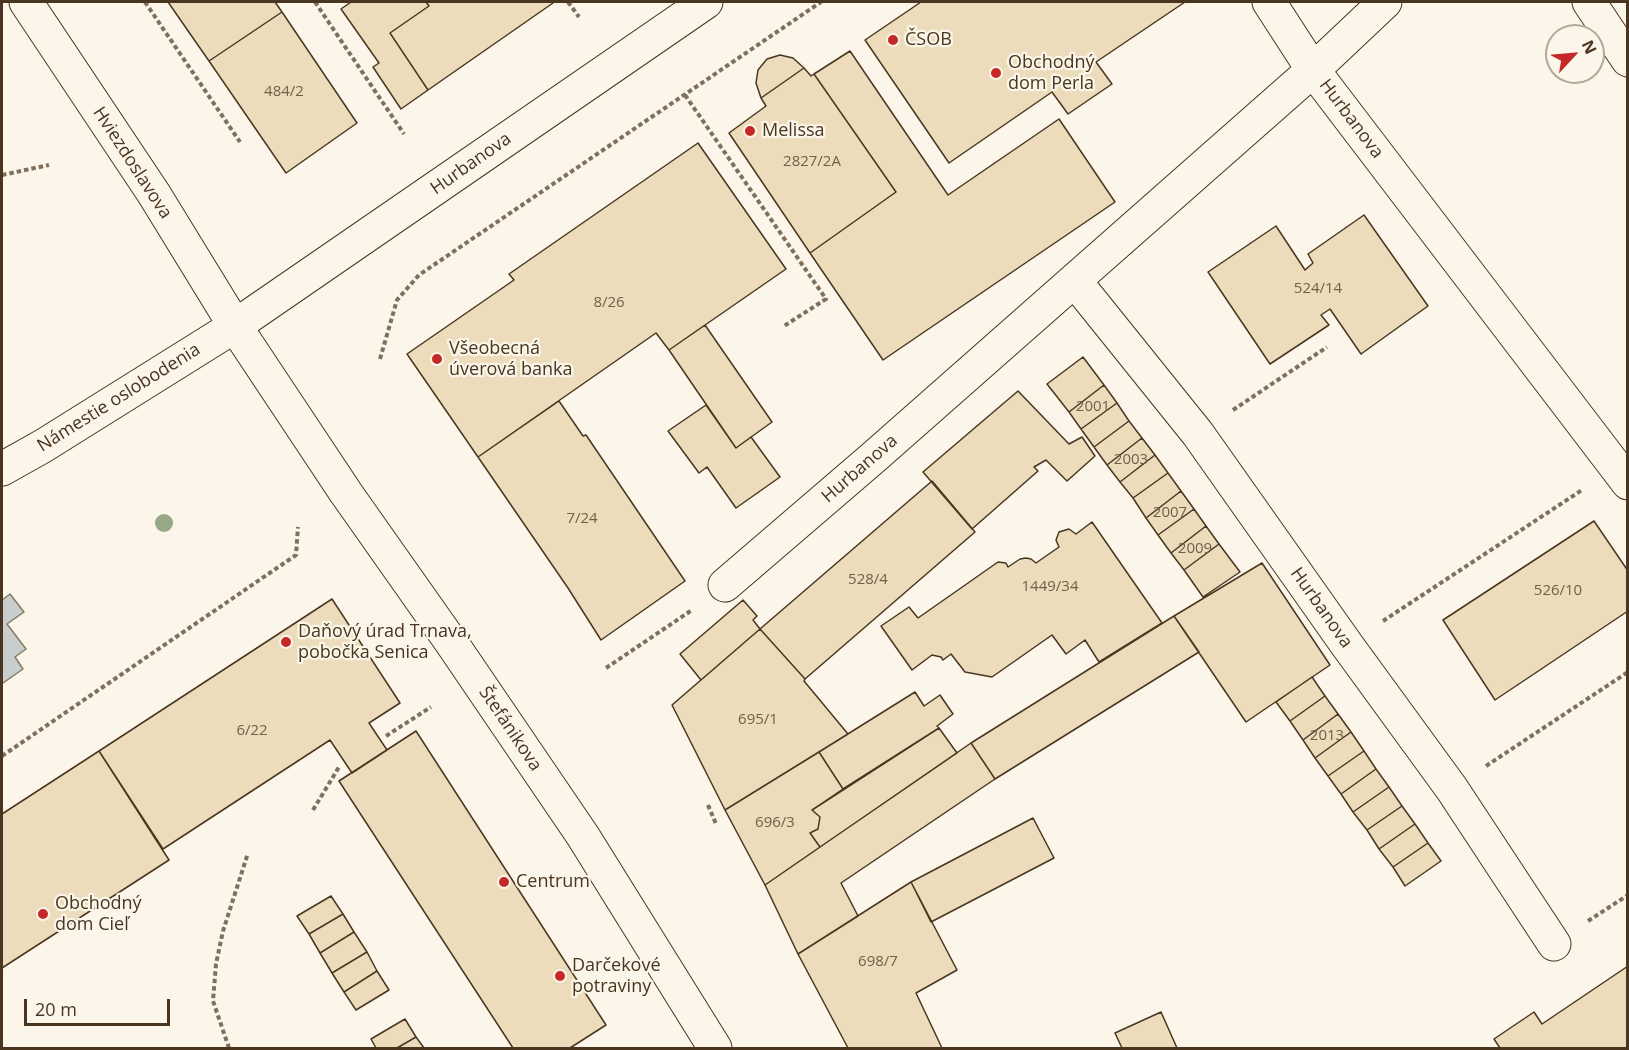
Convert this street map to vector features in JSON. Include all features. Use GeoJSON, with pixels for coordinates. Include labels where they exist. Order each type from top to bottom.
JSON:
{"type":"FeatureCollection","features":[{"type":"Feature","properties":{"kind":"street","name":"Hviezdoslavova"},"geometry":{"type":"LineString","coordinates":[[26,2],[154,194],[235,327]]}},
{"type":"Feature","properties":{"kind":"street","name":"Hurbanova"},"geometry":{"type":"LineString","coordinates":[[235,327],[706,2]]}},
{"type":"Feature","properties":{"kind":"street","name":"Hurbanova"},"geometry":{"type":"LineString","coordinates":[[1269,2],[1313,70],[1622,475]]}},
{"type":"Feature","properties":{"kind":"street","name":"Hurbanova"},"geometry":{"type":"LineString","coordinates":[[725,585],[1075,281],[1313,70],[1386,2]]}},
{"type":"Feature","properties":{"kind":"street"},"geometry":{"type":"LineString","coordinates":[[1589,2],[1628,60]]}},
{"type":"Feature","properties":{"kind":"street","name":"Hurbanova"},"geometry":{"type":"LineString","coordinates":[[1075,281],[1198,434],[1452,789],[1554,944]]}},
{"type":"Feature","properties":{"kind":"street","name":"Námestie oslobodenia"},"geometry":{"type":"LineString","coordinates":[[2,469],[235,327]]}},
{"type":"Feature","properties":{"kind":"street","name":"Štefánikova"},"geometry":{"type":"LineString","coordinates":[[235,327],[346,493],[583,836],[715,1048]]}},
{"type":"Feature","properties":{"kind":"path"},"geometry":{"type":"LineString","coordinates":[[145,2],[240,142]]}},
{"type":"Feature","properties":{"kind":"path"},"geometry":{"type":"LineString","coordinates":[[315,2],[404,134]]}},
{"type":"Feature","properties":{"kind":"path"},"geometry":{"type":"LineString","coordinates":[[568,2],[579,17]]}},
{"type":"Feature","properties":{"kind":"path"},"geometry":{"type":"LineString","coordinates":[[380,359],[397,300],[418,275],[821,2]]}},
{"type":"Feature","properties":{"kind":"path"},"geometry":{"type":"LineString","coordinates":[[685,95],[826,299],[784,326]]}},
{"type":"Feature","properties":{"kind":"path"},"geometry":{"type":"LineString","coordinates":[[2,175],[49,165]]}},
{"type":"Feature","properties":{"kind":"path"},"geometry":{"type":"LineString","coordinates":[[1198,434],[1327,347]]}},
{"type":"Feature","properties":{"kind":"path"},"geometry":{"type":"LineString","coordinates":[[1347,645],[1622,475]]}},
{"type":"Feature","properties":{"kind":"path"},"geometry":{"type":"LineString","coordinates":[[2,756],[296,555],[298,527]]}},
{"type":"Feature","properties":{"kind":"path"},"geometry":{"type":"LineString","coordinates":[[606,668],[683,617]]}},
{"type":"Feature","properties":{"kind":"path"},"geometry":{"type":"LineString","coordinates":[[1452,789],[1628,672]]}},
{"type":"Feature","properties":{"kind":"path"},"geometry":{"type":"LineString","coordinates":[[386,736],[431,707]]}},
{"type":"Feature","properties":{"kind":"path"},"geometry":{"type":"LineString","coordinates":[[313,810],[339,767]]}},
{"type":"Feature","properties":{"kind":"path"},"geometry":{"type":"LineString","coordinates":[[708,805],[716,824]]}},
{"type":"Feature","properties":{"kind":"path"},"geometry":{"type":"LineString","coordinates":[[229,1048],[213,1001],[216,964],[223,931],[248,853]]}},
{"type":"Feature","properties":{"kind":"shaded area"},"geometry":{"type":"Polygon","coordinates":[[[10,594],[24,612],[7,624],[26,649],[15,657],[23,669],[3,683],[2,600],[10,594]]]}},
{"type":"Feature","properties":{"kind":"building"},"geometry":{"type":"Polygon","coordinates":[[[168,2],[275,2],[282,12],[209,61],[168,2]]]}},
{"type":"Feature","properties":{"kind":"building"},"geometry":{"type":"Polygon","coordinates":[[[351,2],[426,2],[429,6],[390,33],[428,90],[401,109],[373,67],[379,63],[341,9],[351,2]]]}},
{"type":"Feature","properties":{"kind":"building"},"geometry":{"type":"Polygon","coordinates":[[[426,2],[553,3],[428,90],[390,33],[429,6],[426,2]]]}},
{"type":"Feature","properties":{"kind":"building","name":"Obchodný dom Perla"},"geometry":{"type":"Polygon","coordinates":[[[921,2],[1185,2],[1096,62],[1112,84],[1068,114],[1052,92],[949,163],[865,40],[921,2]]]}},
{"type":"Feature","properties":{"kind":"building"},"geometry":{"type":"Polygon","coordinates":[[[282,12],[357,123],[286,173],[209,61],[282,12]]]}},
{"type":"Feature","properties":{"kind":"building"},"geometry":{"type":"Polygon","coordinates":[[[850,51],[948,195],[1059,119],[1115,202],[883,360],[810,253],[896,192],[814,74],[850,51]]]}},
{"type":"Feature","properties":{"kind":"building"},"geometry":{"type":"Polygon","coordinates":[[[780,55],[793,58],[804,68],[761,98],[756,83],[758,70],[767,59],[780,55]]]}},
{"type":"Feature","properties":{"kind":"building"},"geometry":{"type":"Polygon","coordinates":[[[804,68],[811,76],[814,74],[896,192],[810,253],[729,133],[766,106],[761,98],[804,68]]]}},
{"type":"Feature","properties":{"kind":"building"},"geometry":{"type":"Polygon","coordinates":[[[698,143],[786,269],[669,350],[656,333],[478,457],[407,354],[514,280],[509,274],[698,143]]]}},
{"type":"Feature","properties":{"kind":"building"},"geometry":{"type":"Polygon","coordinates":[[[1364,215],[1428,306],[1361,354],[1330,309],[1321,315],[1329,325],[1270,364],[1208,272],[1276,226],[1305,270],[1313,263],[1308,254],[1364,215]]]}},
{"type":"Feature","properties":{"kind":"building"},"geometry":{"type":"Polygon","coordinates":[[[705,325],[772,422],[736,448],[669,350],[705,325]]]}},
{"type":"Feature","properties":{"kind":"building"},"geometry":{"type":"Polygon","coordinates":[[[1083,357],[1104,385],[1069,412],[1047,384],[1083,357]]]}},
{"type":"Feature","properties":{"kind":"building"},"geometry":{"type":"Polygon","coordinates":[[[1104,385],[1117,403],[1081,429],[1069,412],[1104,385]]]}},
{"type":"Feature","properties":{"kind":"building"},"geometry":{"type":"Polygon","coordinates":[[[1018,391],[1069,444],[1082,437],[1095,456],[1067,481],[1046,460],[1034,467],[1038,471],[972,529],[923,472],[1018,391]]]}},
{"type":"Feature","properties":{"kind":"building"},"geometry":{"type":"Polygon","coordinates":[[[559,401],[583,436],[586,435],[685,581],[601,640],[478,457],[559,401]]]}},
{"type":"Feature","properties":{"kind":"building"},"geometry":{"type":"Polygon","coordinates":[[[1117,403],[1129,421],[1094,447],[1081,429],[1117,403]]]}},
{"type":"Feature","properties":{"kind":"building"},"geometry":{"type":"Polygon","coordinates":[[[706,405],[736,448],[751,437],[780,477],[736,508],[707,467],[699,473],[668,431],[706,405]]]}},
{"type":"Feature","properties":{"kind":"building"},"geometry":{"type":"Polygon","coordinates":[[[1129,421],[1142,438],[1107,465],[1094,447],[1129,421]]]}},
{"type":"Feature","properties":{"kind":"building"},"geometry":{"type":"Polygon","coordinates":[[[1142,438],[1155,455],[1120,482],[1107,465],[1142,438]]]}},
{"type":"Feature","properties":{"kind":"building"},"geometry":{"type":"Polygon","coordinates":[[[1155,455],[1168,473],[1133,498],[1120,482],[1155,455]]]}},
{"type":"Feature","properties":{"kind":"building"},"geometry":{"type":"Polygon","coordinates":[[[1168,473],[1181,491],[1146,518],[1133,498],[1168,473]]]}},
{"type":"Feature","properties":{"kind":"building"},"geometry":{"type":"Polygon","coordinates":[[[932,481],[975,532],[805,679],[760,629],[932,481]]]}},
{"type":"Feature","properties":{"kind":"building"},"geometry":{"type":"Polygon","coordinates":[[[1181,491],[1194,509],[1158,535],[1146,518],[1181,491]]]}},
{"type":"Feature","properties":{"kind":"building"},"geometry":{"type":"Polygon","coordinates":[[[1194,509],[1206,526],[1171,553],[1158,535],[1194,509]]]}},
{"type":"Feature","properties":{"kind":"building"},"geometry":{"type":"Polygon","coordinates":[[[1594,521],[1628,571],[1628,611],[1495,700],[1443,620],[1594,521]]]}},
{"type":"Feature","properties":{"kind":"building"},"geometry":{"type":"Polygon","coordinates":[[[1092,522],[1162,623],[1099,662],[1085,640],[1066,654],[1052,635],[992,677],[965,672],[951,654],[943,660],[941,657],[932,655],[912,670],[881,626],[909,607],[918,618],[998,562],[1006,563],[1008,567],[1026,558],[1036,563],[1059,547],[1056,540],[1059,532],[1069,529],[1076,534],[1092,522]]]}},
{"type":"Feature","properties":{"kind":"building"},"geometry":{"type":"Polygon","coordinates":[[[1206,526],[1219,544],[1184,570],[1171,553],[1206,526]]]}},
{"type":"Feature","properties":{"kind":"building"},"geometry":{"type":"Polygon","coordinates":[[[1219,544],[1240,572],[1203,597],[1184,570],[1219,544]]]}},
{"type":"Feature","properties":{"kind":"building"},"geometry":{"type":"Polygon","coordinates":[[[1262,563],[1330,665],[1246,722],[1174,616],[1262,563]]]}},
{"type":"Feature","properties":{"kind":"building"},"geometry":{"type":"Polygon","coordinates":[[[332,599],[400,703],[369,723],[387,750],[352,773],[330,740],[163,849],[99,751],[332,599]]]}},
{"type":"Feature","properties":{"kind":"building"},"geometry":{"type":"Polygon","coordinates":[[[743,600],[757,616],[753,620],[760,629],[701,680],[680,654],[743,600]]]}},
{"type":"Feature","properties":{"kind":"building"},"geometry":{"type":"Polygon","coordinates":[[[1174,616],[1199,652],[995,779],[971,743],[1174,616]]]}},
{"type":"Feature","properties":{"kind":"building"},"geometry":{"type":"Polygon","coordinates":[[[760,629],[805,679],[804,681],[848,734],[725,810],[672,705],[760,629]]]}},
{"type":"Feature","properties":{"kind":"building"},"geometry":{"type":"Polygon","coordinates":[[[1312,677],[1325,696],[1290,721],[1276,702],[1312,677]]]}},
{"type":"Feature","properties":{"kind":"building"},"geometry":{"type":"Polygon","coordinates":[[[915,692],[924,706],[940,695],[953,714],[937,726],[939,728],[843,789],[819,752],[915,692]]]}},
{"type":"Feature","properties":{"kind":"building"},"geometry":{"type":"Polygon","coordinates":[[[1325,696],[1338,714],[1303,740],[1290,721],[1325,696]]]}},
{"type":"Feature","properties":{"kind":"building"},"geometry":{"type":"Polygon","coordinates":[[[1338,714],[1351,732],[1315,758],[1303,740],[1338,714]]]}},
{"type":"Feature","properties":{"kind":"building"},"geometry":{"type":"Polygon","coordinates":[[[939,728],[957,753],[820,847],[810,833],[818,829],[820,817],[812,810],[939,728]]]}},
{"type":"Feature","properties":{"kind":"building"},"geometry":{"type":"Polygon","coordinates":[[[416,731],[606,1025],[570,1048],[513,1048],[339,781],[416,731]]]}},
{"type":"Feature","properties":{"kind":"building"},"geometry":{"type":"Polygon","coordinates":[[[1351,732],[1364,751],[1328,776],[1315,758],[1351,732]]]}},
{"type":"Feature","properties":{"kind":"building"},"geometry":{"type":"Polygon","coordinates":[[[971,743],[995,779],[841,883],[858,916],[798,954],[765,885],[971,743]]]}},
{"type":"Feature","properties":{"kind":"building","name":"Obchodný dom Cieľ"},"geometry":{"type":"Polygon","coordinates":[[[99,751],[169,860],[2,968],[2,814],[99,751]]]}},
{"type":"Feature","properties":{"kind":"building"},"geometry":{"type":"Polygon","coordinates":[[[1364,751],[1376,769],[1341,794],[1328,776],[1364,751]]]}},
{"type":"Feature","properties":{"kind":"building"},"geometry":{"type":"Polygon","coordinates":[[[819,752],[843,789],[812,810],[820,817],[818,829],[810,833],[820,847],[765,885],[725,810],[819,752]]]}},
{"type":"Feature","properties":{"kind":"building"},"geometry":{"type":"Polygon","coordinates":[[[1376,769],[1389,787],[1353,812],[1341,794],[1376,769]]]}},
{"type":"Feature","properties":{"kind":"building"},"geometry":{"type":"Polygon","coordinates":[[[1389,787],[1402,806],[1367,830],[1353,812],[1389,787]]]}},
{"type":"Feature","properties":{"kind":"building"},"geometry":{"type":"Polygon","coordinates":[[[1402,806],[1415,824],[1379,849],[1367,830],[1402,806]]]}},
{"type":"Feature","properties":{"kind":"building"},"geometry":{"type":"Polygon","coordinates":[[[1033,818],[1054,858],[931,922],[911,882],[1033,818]]]}},
{"type":"Feature","properties":{"kind":"building"},"geometry":{"type":"Polygon","coordinates":[[[1415,824],[1428,843],[1393,867],[1379,849],[1415,824]]]}},
{"type":"Feature","properties":{"kind":"building"},"geometry":{"type":"Polygon","coordinates":[[[1428,843],[1441,861],[1405,886],[1393,867],[1428,843]]]}},
{"type":"Feature","properties":{"kind":"building"},"geometry":{"type":"Polygon","coordinates":[[[911,882],[957,970],[916,993],[942,1048],[848,1048],[798,954],[911,882]]]}},
{"type":"Feature","properties":{"kind":"building"},"geometry":{"type":"Polygon","coordinates":[[[331,896],[343,914],[309,934],[297,916],[331,896]]]}},
{"type":"Feature","properties":{"kind":"building"},"geometry":{"type":"Polygon","coordinates":[[[343,914],[354,932],[320,953],[309,934],[343,914]]]}},
{"type":"Feature","properties":{"kind":"building"},"geometry":{"type":"Polygon","coordinates":[[[354,932],[367,952],[332,973],[320,953],[354,932]]]}},
{"type":"Feature","properties":{"kind":"building"},"geometry":{"type":"Polygon","coordinates":[[[367,952],[377,971],[344,992],[332,973],[367,952]]]}},
{"type":"Feature","properties":{"kind":"building"},"geometry":{"type":"Polygon","coordinates":[[[1628,966],[1628,1048],[1500,1048],[1494,1039],[1534,1012],[1542,1024],[1628,966]]]}},
{"type":"Feature","properties":{"kind":"building"},"geometry":{"type":"Polygon","coordinates":[[[377,971],[389,990],[356,1010],[344,992],[377,971]]]}},
{"type":"Feature","properties":{"kind":"building"},"geometry":{"type":"Polygon","coordinates":[[[1161,1012],[1177,1048],[1122,1048],[1115,1033],[1161,1012]]]}},
{"type":"Feature","properties":{"kind":"building"},"geometry":{"type":"Polygon","coordinates":[[[405,1019],[416,1037],[397,1048],[376,1048],[371,1039],[405,1019]]]}},
{"type":"Feature","properties":{"kind":"building"},"geometry":{"type":"Polygon","coordinates":[[[416,1037],[424,1048],[397,1048],[416,1037]]]}},
{"type":"Feature","properties":{"kind":"place","name":"ČSOB"},"geometry":{"type":"Point","coordinates":[893,40]}},
{"type":"Feature","properties":{"kind":"place","name":"Obchodný dom Perla"},"geometry":{"type":"Point","coordinates":[996,73]}},
{"type":"Feature","properties":{"kind":"place","name":"Melissa"},"geometry":{"type":"Point","coordinates":[750,131]}},
{"type":"Feature","properties":{"kind":"place","name":"Všeobecná úverová banka"},"geometry":{"type":"Point","coordinates":[437,359]}},
{"type":"Feature","properties":{"kind":"place","name":"Daňový úrad Trnava, pobočka Senica"},"geometry":{"type":"Point","coordinates":[286,642]}},
{"type":"Feature","properties":{"kind":"place","name":"Centrum"},"geometry":{"type":"Point","coordinates":[504,882]}},
{"type":"Feature","properties":{"kind":"place","name":"Obchodný dom Cieľ"},"geometry":{"type":"Point","coordinates":[43,914]}},
{"type":"Feature","properties":{"kind":"place","name":"Darčekové potraviny"},"geometry":{"type":"Point","coordinates":[560,976]}}]}
